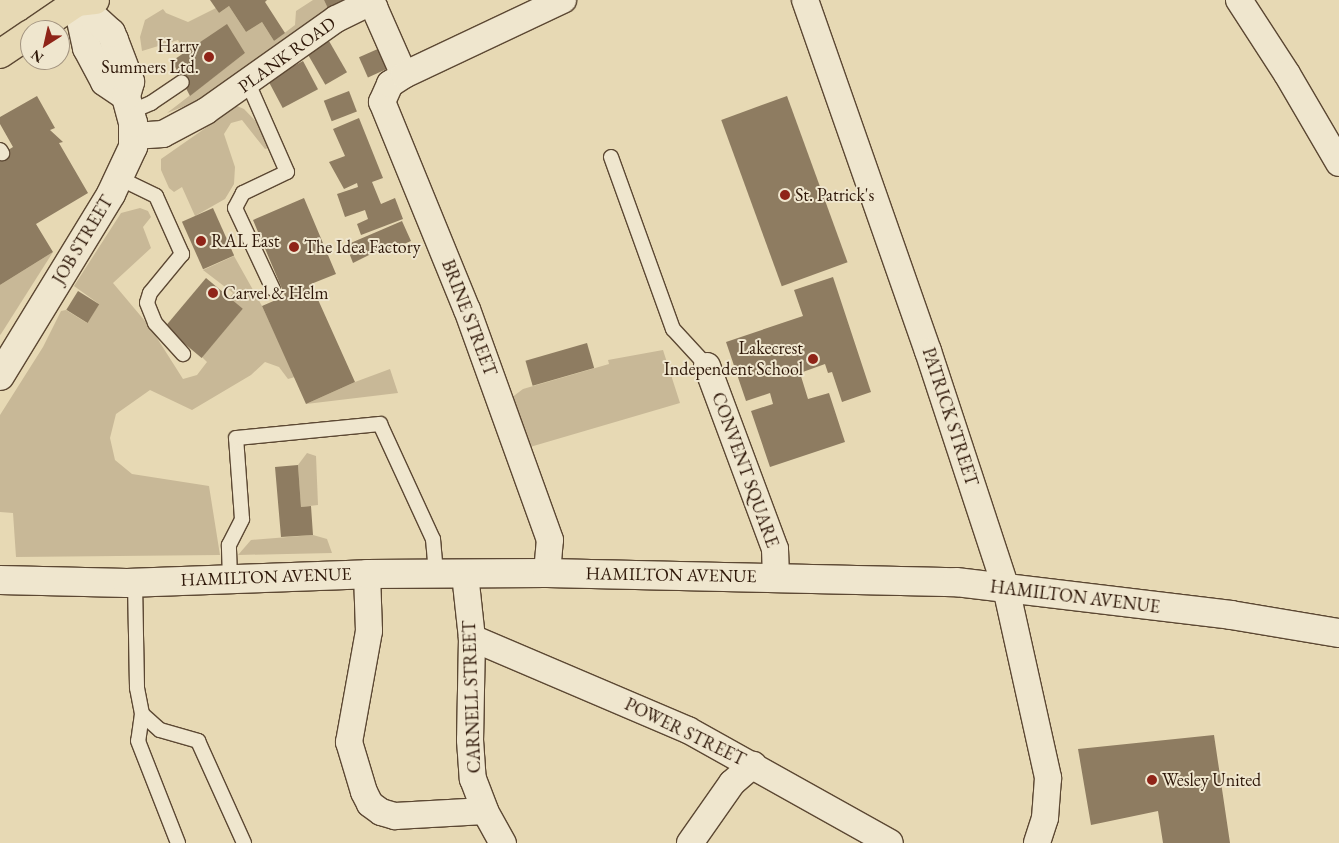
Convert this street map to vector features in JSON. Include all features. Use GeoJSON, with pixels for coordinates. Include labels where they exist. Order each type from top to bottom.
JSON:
{"type":"FeatureCollection","features":[{"type":"Feature","properties":{"kind":"main road"},"geometry":{"type":"LineString","coordinates":[[52,20],[82,1]]}},
{"type":"Feature","properties":{"kind":"main road"},"geometry":{"type":"LineString","coordinates":[[0,54],[20,41]]}},
{"type":"Feature","properties":{"kind":"street","name":"BRINE STREET"},"geometry":{"type":"LineString","coordinates":[[548,573],[550,540],[467,310],[382,102],[390,84],[404,75],[563,0]]}},
{"type":"Feature","properties":{"kind":"street","name":"PATRICK STREET"},"geometry":{"type":"LineString","coordinates":[[804,0],[928,351],[1006,588],[1048,778],[1045,818],[1037,843]]}},
{"type":"Feature","properties":{"kind":"street"},"geometry":{"type":"LineString","coordinates":[[1239,0],[1287,74],[1339,163]]}},
{"type":"Feature","properties":{"kind":"street"},"geometry":{"type":"LineString","coordinates":[[82,1],[87,48],[105,82],[130,114]]}},
{"type":"Feature","properties":{"kind":"street","name":"PLANK ROAD"},"geometry":{"type":"LineString","coordinates":[[130,114],[162,134],[248,83],[336,19],[366,4],[374,8],[404,75]]}},
{"type":"Feature","properties":{"kind":"street","name":"JOB STREET"},"geometry":{"type":"LineString","coordinates":[[0,376],[130,158],[130,114]]}},
{"type":"Feature","properties":{"kind":"street","name":"CONVENT SQUARE"},"geometry":{"type":"LineString","coordinates":[[707,366],[775,549],[776,576]]}},
{"type":"Feature","properties":{"kind":"street","name":"HAMILTON AVENUE"},"geometry":{"type":"LineString","coordinates":[[0,580],[135,583],[367,574],[548,573],[776,576],[956,582],[1231,615],[1339,633]]}},
{"type":"Feature","properties":{"kind":"street"},"geometry":{"type":"LineString","coordinates":[[367,574],[370,631],[349,742],[364,792],[370,804],[381,812],[395,816],[485,811]]}},
{"type":"Feature","properties":{"kind":"street","name":"CARNELL STREET"},"geometry":{"type":"LineString","coordinates":[[465,574],[472,638],[471,750],[473,779],[485,811],[503,843]]}},
{"type":"Feature","properties":{"kind":"street","name":"POWER STREET"},"geometry":{"type":"LineString","coordinates":[[472,638],[688,730],[890,843]]}},
{"type":"Feature","properties":{"kind":"street"},"geometry":{"type":"LineString","coordinates":[[690,843],[732,783],[753,765]]}},
{"type":"Feature","properties":{"kind":"lane"},"geometry":{"type":"LineString","coordinates":[[130,114],[151,103],[182,82]]}},
{"type":"Feature","properties":{"kind":"lane"},"geometry":{"type":"LineString","coordinates":[[248,83],[287,172],[243,193],[235,208],[273,289]]}},
{"type":"Feature","properties":{"kind":"lane"},"geometry":{"type":"LineString","coordinates":[[611,158],[673,329],[707,366]]}},
{"type":"Feature","properties":{"kind":"lane"},"geometry":{"type":"LineString","coordinates":[[119,178],[156,196],[182,254],[150,293],[147,303],[155,324],[182,354]]}},
{"type":"Feature","properties":{"kind":"lane"},"geometry":{"type":"LineString","coordinates":[[230,578],[229,545],[242,519],[236,438],[380,424],[433,539],[436,574]]}},
{"type":"Feature","properties":{"kind":"lane"},"geometry":{"type":"LineString","coordinates":[[135,583],[137,688],[142,714],[138,741],[178,843]]}},
{"type":"Feature","properties":{"kind":"lane"},"geometry":{"type":"LineString","coordinates":[[142,714],[160,730],[198,741],[244,843]]}},
{"type":"Feature","properties":{"kind":"shaded area"},"geometry":{"type":"Polygon","coordinates":[[[313,0],[324,0],[330,13],[203,99],[167,113],[245,53],[185,52],[178,40],[142,51],[140,37],[145,20],[163,9],[166,13],[188,22],[216,8],[219,13],[229,6],[246,32],[262,22],[274,41],[295,25],[296,11],[313,0]]]}},
{"type":"Feature","properties":{"kind":"shaded area"},"geometry":{"type":"Polygon","coordinates":[[[237,106],[244,109],[264,130],[272,147],[265,149],[242,120],[231,123],[224,134],[235,167],[234,184],[225,199],[195,216],[182,187],[174,192],[169,188],[161,170],[161,159],[237,106]]]}},
{"type":"Feature","properties":{"kind":"shaded area"},"geometry":{"type":"Polygon","coordinates":[[[140,208],[148,211],[151,217],[143,227],[151,248],[113,283],[150,327],[183,379],[197,375],[207,362],[202,357],[242,309],[229,298],[233,293],[203,270],[234,256],[262,306],[295,377],[288,379],[279,367],[265,362],[251,375],[192,410],[150,390],[116,414],[110,438],[115,460],[132,474],[209,486],[220,555],[16,557],[13,513],[0,512],[0,415],[43,347],[61,311],[66,310],[87,323],[99,304],[74,286],[121,213],[140,208]]]}},
{"type":"Feature","properties":{"kind":"shaded area"},"geometry":{"type":"Polygon","coordinates":[[[53,252],[1,334],[0,335],[0,285],[53,252]]]}},
{"type":"Feature","properties":{"kind":"shaded area"},"geometry":{"type":"Polygon","coordinates":[[[663,350],[680,403],[530,447],[511,398],[523,389],[609,364],[608,360],[663,350]]]}},
{"type":"Feature","properties":{"kind":"shaded area"},"geometry":{"type":"Polygon","coordinates":[[[390,369],[398,393],[306,404],[355,382],[390,369]]]}},
{"type":"Feature","properties":{"kind":"shaded area"},"geometry":{"type":"Polygon","coordinates":[[[307,453],[316,456],[318,505],[301,507],[298,465],[307,453]]]}},
{"type":"Feature","properties":{"kind":"shaded area"},"geometry":{"type":"Polygon","coordinates":[[[313,535],[327,539],[332,553],[238,555],[251,540],[313,535]]]}},
{"type":"Feature","properties":{"kind":"building"},"geometry":{"type":"Polygon","coordinates":[[[210,0],[267,0],[265,2],[285,33],[274,41],[262,22],[246,32],[229,6],[219,13],[210,0]]]}},
{"type":"Feature","properties":{"kind":"building"},"geometry":{"type":"Polygon","coordinates":[[[324,0],[358,0],[330,13],[324,0]]]}},
{"type":"Feature","properties":{"kind":"building","name":"Harry Summers Ltd."},"geometry":{"type":"Polygon","coordinates":[[[227,24],[245,53],[190,96],[172,61],[227,24]]]}},
{"type":"Feature","properties":{"kind":"building"},"geometry":{"type":"Polygon","coordinates":[[[329,41],[347,72],[325,85],[307,54],[329,41]]]}},
{"type":"Feature","properties":{"kind":"building"},"geometry":{"type":"Polygon","coordinates":[[[380,48],[389,68],[368,77],[359,57],[380,48]]]}},
{"type":"Feature","properties":{"kind":"building"},"geometry":{"type":"Polygon","coordinates":[[[303,61],[318,89],[283,108],[268,80],[303,61]]]}},
{"type":"Feature","properties":{"kind":"building"},"geometry":{"type":"Polygon","coordinates":[[[349,91],[357,112],[332,121],[324,101],[349,91]]]}},
{"type":"Feature","properties":{"kind":"building"},"geometry":{"type":"Polygon","coordinates":[[[37,96],[55,128],[50,130],[63,142],[59,143],[88,193],[36,224],[53,252],[0,285],[0,155],[13,147],[0,124],[0,117],[37,96]]]}},
{"type":"Feature","properties":{"kind":"building","name":"St. Patrick's"},"geometry":{"type":"Polygon","coordinates":[[[787,96],[848,262],[782,286],[721,120],[787,96]]]}},
{"type":"Feature","properties":{"kind":"building"},"geometry":{"type":"Polygon","coordinates":[[[359,118],[383,178],[372,182],[381,204],[395,198],[403,219],[361,235],[357,224],[368,219],[365,210],[345,217],[337,194],[358,187],[357,183],[344,189],[329,162],[345,156],[333,129],[359,118]]]}},
{"type":"Feature","properties":{"kind":"building"},"geometry":{"type":"Polygon","coordinates":[[[304,198],[336,274],[311,284],[355,382],[306,404],[262,306],[285,296],[253,220],[304,198]]]}},
{"type":"Feature","properties":{"kind":"building"},"geometry":{"type":"Polygon","coordinates":[[[213,208],[234,256],[203,269],[182,222],[213,208]]]}},
{"type":"Feature","properties":{"kind":"building"},"geometry":{"type":"Polygon","coordinates":[[[402,221],[411,241],[385,252],[383,248],[353,263],[346,245],[402,221]]]}},
{"type":"Feature","properties":{"kind":"building"},"geometry":{"type":"Polygon","coordinates":[[[833,277],[871,392],[842,402],[832,372],[828,373],[825,364],[800,373],[808,399],[829,393],[845,442],[770,467],[751,411],[773,404],[770,393],[746,401],[726,342],[803,316],[794,290],[833,277]]]}},
{"type":"Feature","properties":{"kind":"building"},"geometry":{"type":"Polygon","coordinates":[[[206,278],[243,309],[202,358],[165,327],[206,278]]]}},
{"type":"Feature","properties":{"kind":"building"},"geometry":{"type":"Polygon","coordinates":[[[78,291],[99,304],[88,323],[66,310],[78,291]]]}},
{"type":"Feature","properties":{"kind":"building"},"geometry":{"type":"Polygon","coordinates":[[[587,343],[594,368],[533,386],[525,361],[587,343]]]}},
{"type":"Feature","properties":{"kind":"building"},"geometry":{"type":"Polygon","coordinates":[[[298,465],[301,507],[311,506],[313,535],[281,537],[275,467],[298,465]]]}},
{"type":"Feature","properties":{"kind":"building","name":"Wesley United"},"geometry":{"type":"Polygon","coordinates":[[[1214,735],[1230,843],[1163,843],[1158,811],[1091,825],[1078,749],[1214,735]]]}},
{"type":"Feature","properties":{"kind":"place","name":"Harry Summers Ltd."},"geometry":{"type":"Point","coordinates":[209,57]}},
{"type":"Feature","properties":{"kind":"place","name":"St. Patrick's"},"geometry":{"type":"Point","coordinates":[785,195]}},
{"type":"Feature","properties":{"kind":"place","name":"RAL East"},"geometry":{"type":"Point","coordinates":[201,241]}},
{"type":"Feature","properties":{"kind":"place","name":"The Idea Factory"},"geometry":{"type":"Point","coordinates":[294,247]}},
{"type":"Feature","properties":{"kind":"place","name":"Carvel & Helm"},"geometry":{"type":"Point","coordinates":[213,293]}},
{"type":"Feature","properties":{"kind":"place","name":"Lakecrest Independent School"},"geometry":{"type":"Point","coordinates":[813,359]}},
{"type":"Feature","properties":{"kind":"place","name":"Wesley United"},"geometry":{"type":"Point","coordinates":[1152,780]}}]}
